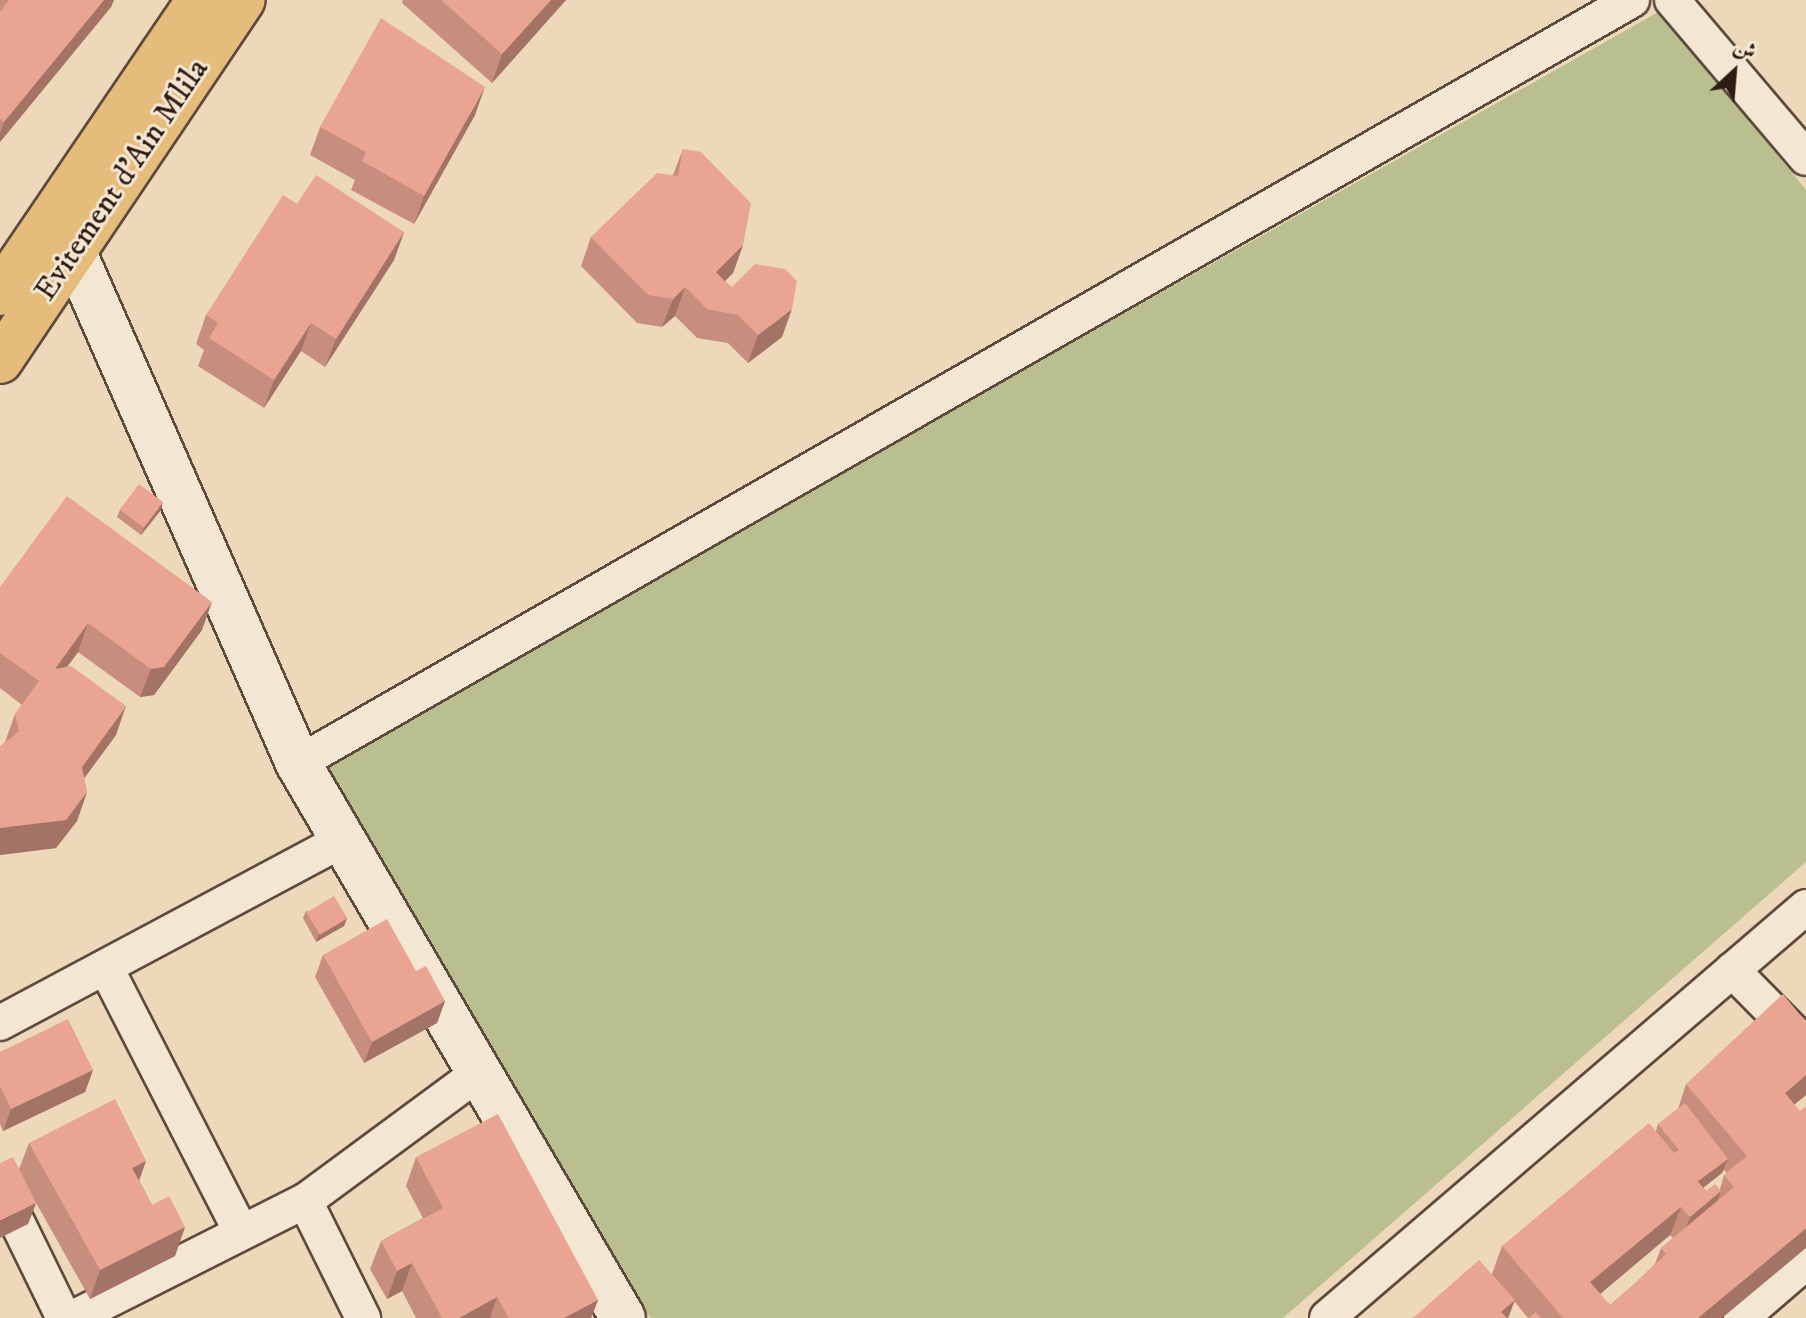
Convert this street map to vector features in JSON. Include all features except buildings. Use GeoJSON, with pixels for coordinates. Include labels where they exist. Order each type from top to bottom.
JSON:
{"type":"FeatureCollection","features":[{"type":"Feature","properties":{"kind":"highway","name":"Evitement d'Ain Mlila"},"geometry":{"type":"LineString","coordinates":[[0,361],[59,241],[199,0]]}},
{"type":"Feature","properties":{"kind":"highway","name":"Evitement d'Ain Mlila"},"geometry":{"type":"LineString","coordinates":[[0,293],[59,241],[243,0]]}},
{"type":"Feature","properties":{"kind":"street"},"geometry":{"type":"LineString","coordinates":[[298,763],[1632,0]]}},
{"type":"Feature","properties":{"kind":"street"},"geometry":{"type":"LineString","coordinates":[[1672,0],[1806,158]]}},
{"type":"Feature","properties":{"kind":"street"},"geometry":{"type":"LineString","coordinates":[[59,241],[298,763],[483,1070],[623,1318]]}},
{"type":"Feature","properties":{"kind":"street"},"geometry":{"type":"LineString","coordinates":[[0,1023],[107,970],[344,839]]}},
{"type":"Feature","properties":{"kind":"street"},"geometry":{"type":"LineString","coordinates":[[1331,1316],[1806,907]]}},
{"type":"Feature","properties":{"kind":"street"},"geometry":{"type":"LineString","coordinates":[[107,970],[241,1232]]}},
{"type":"Feature","properties":{"kind":"street"},"geometry":{"type":"LineString","coordinates":[[1732,970],[1806,1045]]}},
{"type":"Feature","properties":{"kind":"street"},"geometry":{"type":"LineString","coordinates":[[73,1318],[305,1201],[483,1070]]}},
{"type":"Feature","properties":{"kind":"street"},"geometry":{"type":"LineString","coordinates":[[0,1187],[64,1318]]}},
{"type":"Feature","properties":{"kind":"street"},"geometry":{"type":"LineString","coordinates":[[305,1201],[363,1318]]}},
{"type":"Feature","properties":{"kind":"street"},"geometry":{"type":"LineString","coordinates":[[1741,1318],[1806,1262]]}},
{"type":"Feature","properties":{"kind":"green space"},"geometry":{"type":"Polygon","coordinates":[[[1660,11],[1806,190],[1806,862],[1283,1318],[651,1318],[627,1289],[320,767],[1660,11]]]}}]}
